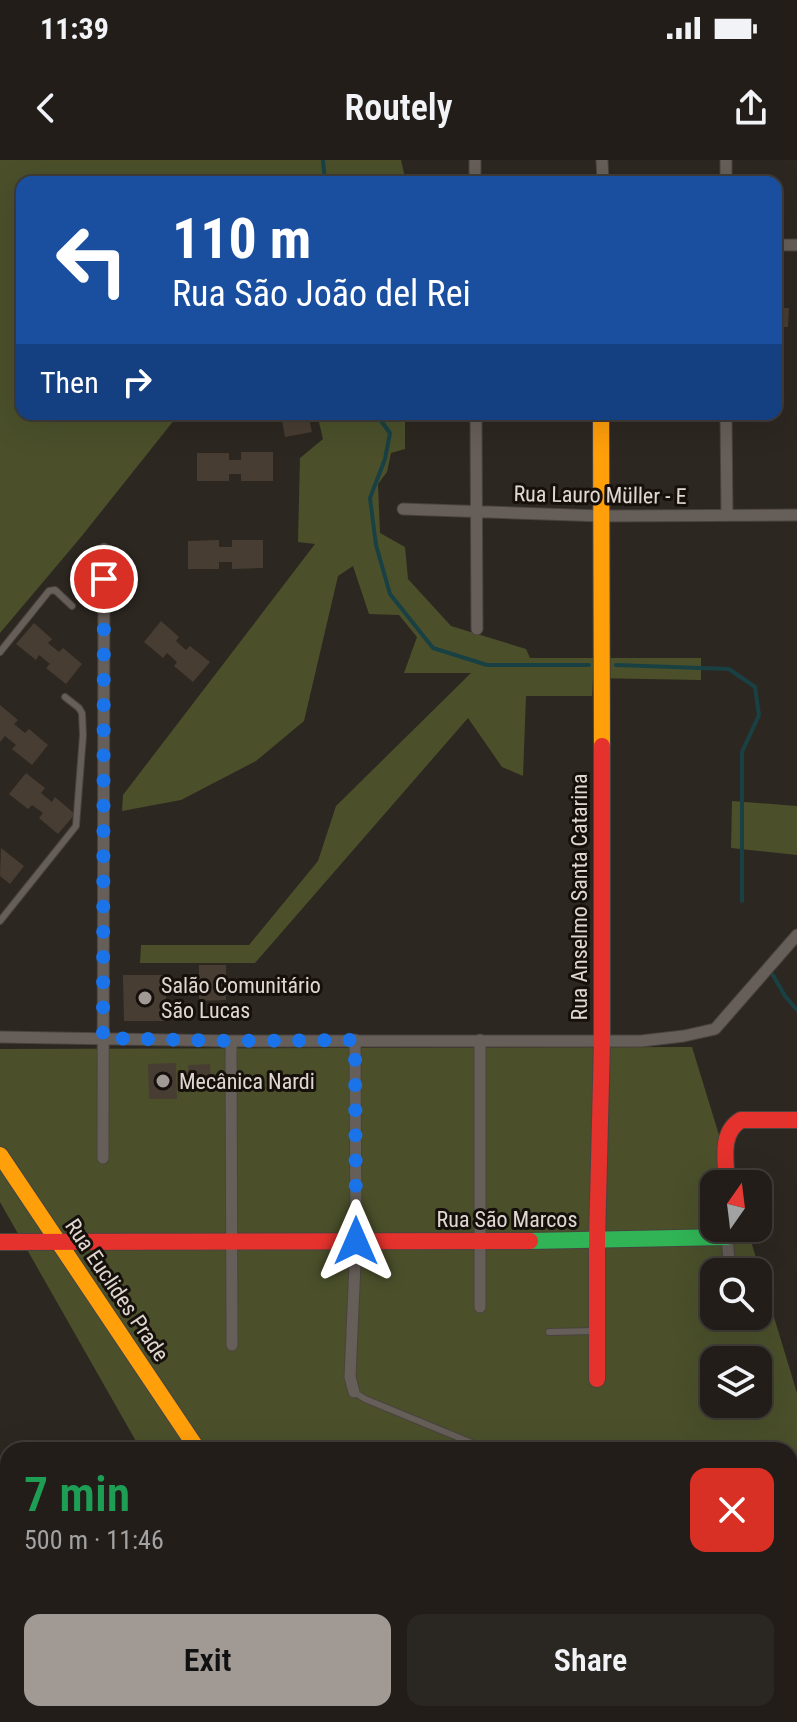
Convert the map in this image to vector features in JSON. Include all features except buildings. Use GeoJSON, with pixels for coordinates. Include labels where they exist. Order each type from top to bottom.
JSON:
{"type":"FeatureCollection","features":[{"type":"Feature","properties":{"kind":"street"},"geometry":{"type":"LineString","coordinates":[[476,420],[477,629]]}},
{"type":"Feature","properties":{"kind":"street","name":"Rua Anselmo Santa Catarina"},"geometry":{"type":"LineString","coordinates":[[597,1379],[602,1041],[601,420]]}},
{"type":"Feature","properties":{"kind":"street"},"geometry":{"type":"LineString","coordinates":[[726,420],[727,515]]}},
{"type":"Feature","properties":{"kind":"street","name":"Rua Lauro Müller - E"},"geometry":{"type":"LineString","coordinates":[[403,509],[601,516],[797,515]]}},
{"type":"Feature","properties":{"kind":"street"},"geometry":{"type":"LineString","coordinates":[[103,1158],[104,549]]}},
{"type":"Feature","properties":{"kind":"street"},"geometry":{"type":"LineString","coordinates":[[0,1037],[231,1041],[641,1041],[684,1036],[715,1029],[797,935]]}},
{"type":"Feature","properties":{"kind":"street"},"geometry":{"type":"LineString","coordinates":[[354,1392],[350,1377],[356,1241],[355,1040]]}},
{"type":"Feature","properties":{"kind":"street"},"geometry":{"type":"LineString","coordinates":[[480,1040],[480,1307]]}},
{"type":"Feature","properties":{"kind":"street"},"geometry":{"type":"LineString","coordinates":[[231,1041],[232,1345]]}},
{"type":"Feature","properties":{"kind":"street"},"geometry":{"type":"LineString","coordinates":[[727,1170],[726,1138],[735,1122],[797,1120]]}},
{"type":"Feature","properties":{"kind":"street","name":"Rua Euclides Prade"},"geometry":{"type":"LineString","coordinates":[[0,1155],[193,1442]]}},
{"type":"Feature","properties":{"kind":"street","name":"Rua São Marcos"},"geometry":{"type":"LineString","coordinates":[[0,1242],[597,1241],[700,1235]]}},
{"type":"Feature","properties":{"kind":"lane"},"geometry":{"type":"LineString","coordinates":[[0,652],[49,591],[55,590],[72,606]]}},
{"type":"Feature","properties":{"kind":"lane"},"geometry":{"type":"LineString","coordinates":[[0,921],[76,826],[82,713],[65,697]]}},
{"type":"Feature","properties":{"kind":"lane"},"geometry":{"type":"LineString","coordinates":[[549,1332],[597,1331]]}},
{"type":"Feature","properties":{"kind":"lane"},"geometry":{"type":"LineString","coordinates":[[354,1392],[470,1442]]}},
{"type":"Feature","properties":{"kind":"green space"},"geometry":{"type":"Polygon","coordinates":[[[0,160],[401,160],[405,176],[16,176],[16,420],[174,420],[0,633],[0,160]]]}},
{"type":"Feature","properties":{"kind":"green space"},"geometry":{"type":"Polygon","coordinates":[[[318,420],[405,420],[405,449],[391,453],[387,472],[378,484],[380,533],[405,547],[408,579],[451,626],[526,649],[530,658],[701,658],[701,680],[593,678],[592,696],[526,696],[523,776],[502,767],[468,718],[255,963],[140,963],[141,945],[249,945],[318,861],[336,806],[471,673],[404,673],[417,637],[399,615],[369,614],[353,566],[338,576],[304,721],[256,761],[181,800],[122,811],[123,795],[315,544],[298,542],[300,458],[323,439],[318,420]]]}},
{"type":"Feature","properties":{"kind":"green space"},"geometry":{"type":"Polygon","coordinates":[[[732,801],[797,806],[797,855],[731,848],[732,801]]]}},
{"type":"Feature","properties":{"kind":"green space"},"geometry":{"type":"Polygon","coordinates":[[[692,1047],[730,1170],[700,1170],[700,1242],[751,1242],[756,1258],[700,1258],[700,1330],[772,1330],[772,1310],[797,1393],[797,1442],[136,1442],[0,1202],[0,1049],[692,1047]]]}},
{"type":"Feature","properties":{"kind":"waterway"},"geometry":{"type":"LineString","coordinates":[[323,160],[324,176]]}},
{"type":"Feature","properties":{"kind":"waterway"},"geometry":{"type":"LineString","coordinates":[[380,420],[390,433],[385,459],[370,498],[376,545],[390,594],[433,648],[487,665],[589,665]]}},
{"type":"Feature","properties":{"kind":"waterway"},"geometry":{"type":"LineString","coordinates":[[616,665],[729,669],[755,687],[759,715],[742,752],[742,901]]}},
{"type":"Feature","properties":{"kind":"waterway"},"geometry":{"type":"LineString","coordinates":[[773,975],[797,1010]]}},
{"type":"Feature","properties":{"kind":"traffic: fast"},"geometry":{"type":"LineString","coordinates":[[530,1241],[700,1238]]}},
{"type":"Feature","properties":{"kind":"traffic: slow"},"geometry":{"type":"LineString","coordinates":[[601,420],[602,746]]}},
{"type":"Feature","properties":{"kind":"traffic: slow"},"geometry":{"type":"LineString","coordinates":[[0,1155],[193,1442]]}},
{"type":"Feature","properties":{"kind":"traffic: jam"},"geometry":{"type":"LineString","coordinates":[[597,1379],[602,746]]}},
{"type":"Feature","properties":{"kind":"traffic: jam"},"geometry":{"type":"LineString","coordinates":[[726,1170],[725,1149],[729,1132],[741,1120],[797,1120]]}},
{"type":"Feature","properties":{"kind":"traffic: jam"},"geometry":{"type":"LineString","coordinates":[[0,1242],[530,1241]]}},
{"type":"Feature","properties":{"kind":"place","name":"Salão Comunitário São Lucas"},"geometry":{"type":"Point","coordinates":[145,998]}},
{"type":"Feature","properties":{"kind":"place","name":"Mecânica Nardi"},"geometry":{"type":"Point","coordinates":[163,1081]}},
{"type":"Feature","properties":{"kind":"route"},"geometry":{"type":"LineString","coordinates":[[104,579],[103,1038],[355,1040],[356,1241]]}}]}
